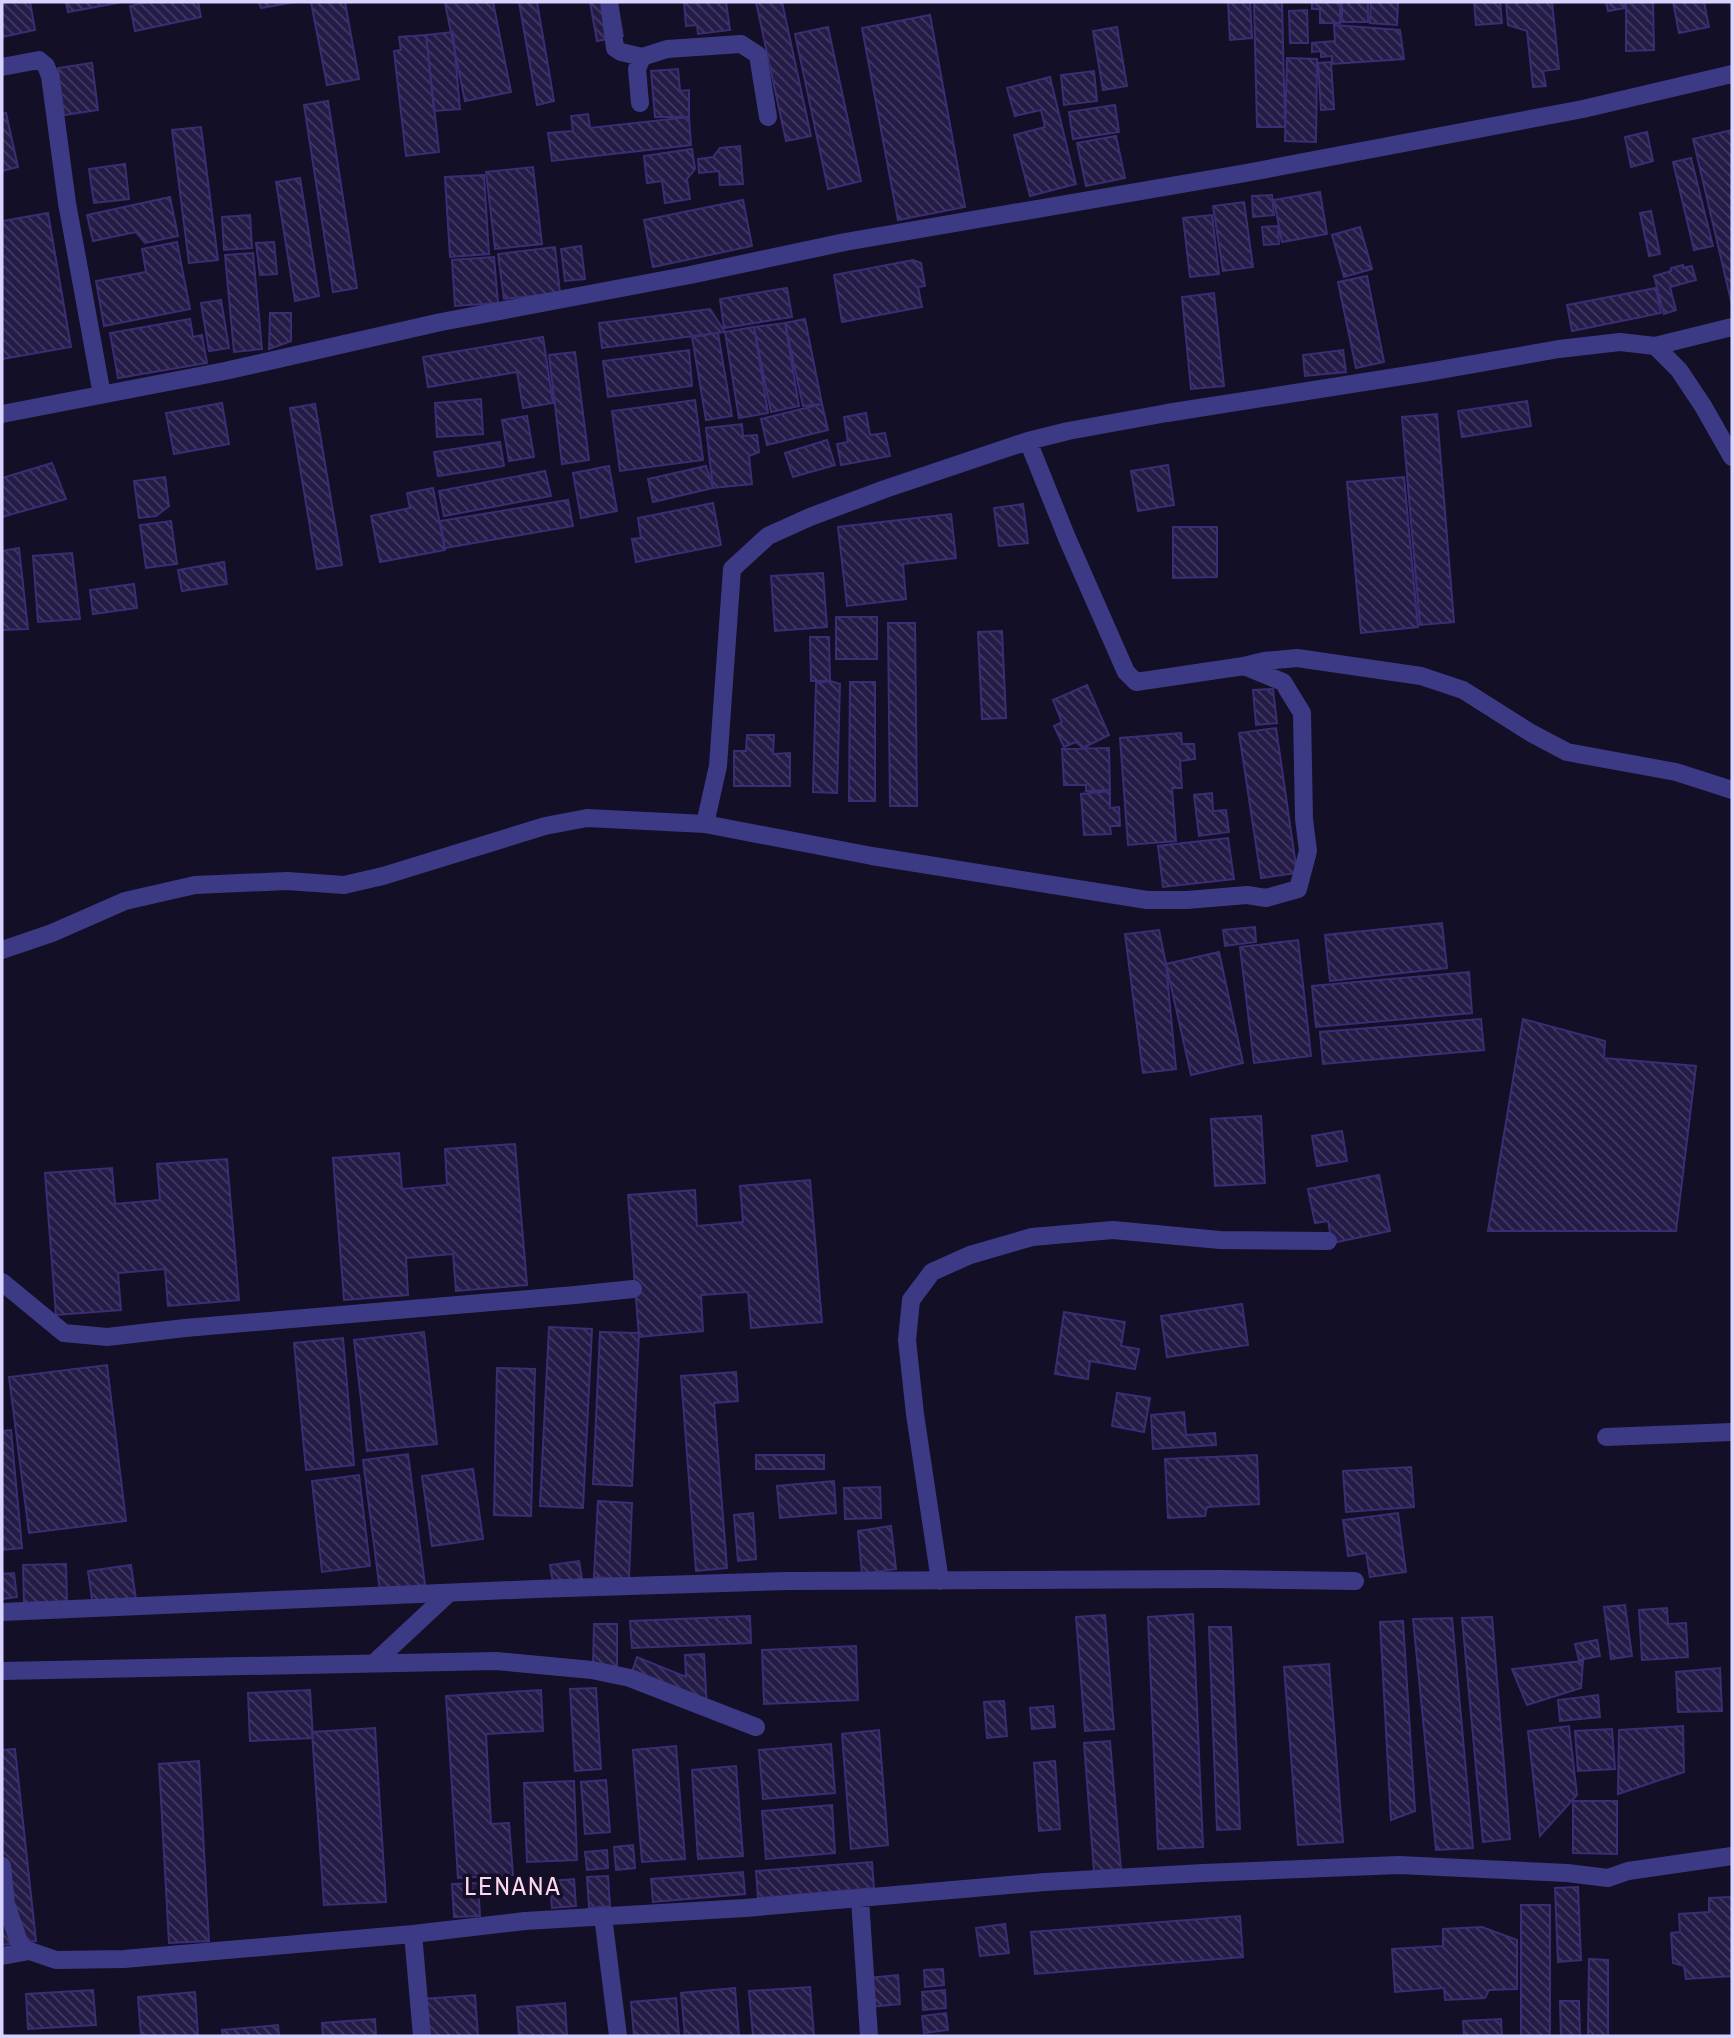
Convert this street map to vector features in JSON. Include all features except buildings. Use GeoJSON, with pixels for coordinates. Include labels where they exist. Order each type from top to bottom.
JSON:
{"type":"FeatureCollection","features":[{"type":"Feature","properties":{"kind":"street"},"geometry":{"type":"LineString","coordinates":[[609,2],[615,48],[621,52],[642,57],[667,49],[741,44],[758,55],[768,117]]}},
{"type":"Feature","properties":{"kind":"street"},"geometry":{"type":"LineString","coordinates":[[640,103],[637,69],[642,57]]}},
{"type":"Feature","properties":{"kind":"street"},"geometry":{"type":"LineString","coordinates":[[2,67],[39,60],[46,66],[50,76],[68,204],[102,395]]}},
{"type":"Feature","properties":{"kind":"street"},"geometry":{"type":"LineString","coordinates":[[2,414],[225,371],[441,322],[845,242],[1246,173],[1583,109],[1732,74]]}},
{"type":"Feature","properties":{"kind":"street"},"geometry":{"type":"LineString","coordinates":[[705,824],[718,766],[732,569],[768,536],[885,489],[1028,441],[1068,431],[1559,349],[1620,342],[1656,346],[1732,327]]}},
{"type":"Feature","properties":{"kind":"street"},"geometry":{"type":"LineString","coordinates":[[1656,346],[1679,370],[1732,457]]}},
{"type":"Feature","properties":{"kind":"street"},"geometry":{"type":"LineString","coordinates":[[1028,441],[1126,672],[1136,682],[1297,658],[1421,676],[1463,690],[1519,726],[1567,752],[1676,772],[1732,790]]}},
{"type":"Feature","properties":{"kind":"street"},"geometry":{"type":"LineString","coordinates":[[2,950],[52,933],[125,901],[195,885],[287,881],[344,885],[383,876],[545,826],[587,818],[705,824],[872,856],[1147,900],[1247,895],[1266,898],[1298,889],[1308,852],[1304,819],[1303,713],[1283,682],[1244,666]]}},
{"type":"Feature","properties":{"kind":"street"},"geometry":{"type":"LineString","coordinates":[[940,1581],[915,1414],[907,1340],[911,1300],[932,1272],[970,1255],[1032,1237],[1113,1230],[1220,1240],[1328,1241]]}},
{"type":"Feature","properties":{"kind":"street"},"geometry":{"type":"LineString","coordinates":[[2,1282],[64,1333],[107,1337],[633,1289]]}},
{"type":"Feature","properties":{"kind":"street"},"geometry":{"type":"LineString","coordinates":[[1606,1437],[1732,1432]]}},
{"type":"Feature","properties":{"kind":"street"},"geometry":{"type":"LineString","coordinates":[[2,1612],[786,1581],[1355,1581]]}},
{"type":"Feature","properties":{"kind":"street"},"geometry":{"type":"LineString","coordinates":[[374,1663],[448,1594]]}},
{"type":"Feature","properties":{"kind":"street"},"geometry":{"type":"LineString","coordinates":[[2,1671],[496,1661],[592,1670],[630,1678],[756,1727]]}},
{"type":"Feature","properties":{"kind":"street"},"geometry":{"type":"LineString","coordinates":[[2,1866],[6,1904],[21,1948],[56,1959],[124,1959],[413,1934],[525,1921],[745,1908],[1059,1882],[1399,1865],[1567,1873],[1608,1878],[1628,1871],[1732,1856]]}},
{"type":"Feature","properties":{"kind":"street"},"geometry":{"type":"LineString","coordinates":[[860,1899],[869,2036]]}},
{"type":"Feature","properties":{"kind":"street"},"geometry":{"type":"LineString","coordinates":[[603,1916],[618,2036]]}},
{"type":"Feature","properties":{"kind":"street"},"geometry":{"type":"LineString","coordinates":[[413,1934],[422,2036]]}},
{"type":"Feature","properties":{"kind":"street"},"geometry":{"type":"LineString","coordinates":[[2,1956],[29,1951]]}},
{"type":"Feature","properties":{"kind":"district","name":"LENANA"},"geometry":{"type":"Point","coordinates":[513,1886]}}]}
